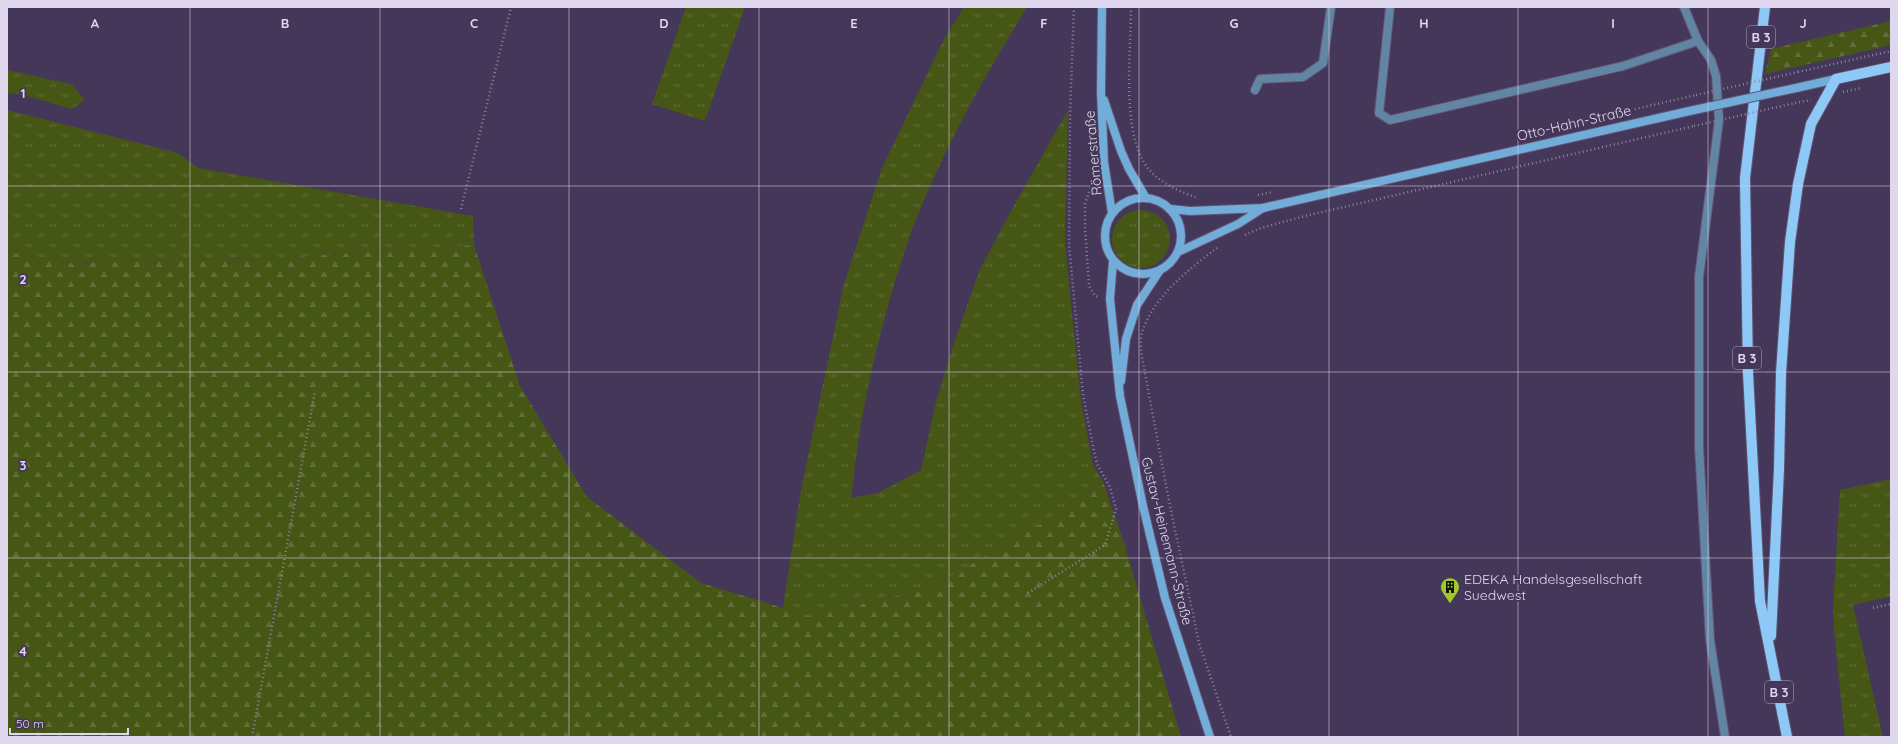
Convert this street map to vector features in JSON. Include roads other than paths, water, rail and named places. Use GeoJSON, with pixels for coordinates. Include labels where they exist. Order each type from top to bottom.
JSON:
{"type":"FeatureCollection","features":[{"type":"Feature","properties":{"kind":"main road","name":"B 3"},"geometry":{"type":"LineString","coordinates":[[1765,7],[1745,178],[1749,397],[1760,600],[1787,737]]}},
{"type":"Feature","properties":{"kind":"main road","name":"Otto-Hahn-Straße"},"geometry":{"type":"LineString","coordinates":[[1836,79],[1891,66]]}},
{"type":"Feature","properties":{"kind":"main road","name":"B 3"},"geometry":{"type":"LineString","coordinates":[[1770,648],[1779,469],[1781,373],[1790,242],[1798,184],[1811,124],[1836,79]]}},
{"type":"Feature","properties":{"kind":"street","name":"Römerstraße"},"geometry":{"type":"LineString","coordinates":[[1102,7],[1101,92],[1104,162],[1112,213]]}},
{"type":"Feature","properties":{"kind":"street","name":"Otto-Hahn-Straße"},"geometry":{"type":"LineString","coordinates":[[1170,209],[1208,210],[1263,208],[1836,79]]}},
{"type":"Feature","properties":{"kind":"street","name":"Römerstraße"},"geometry":{"type":"LineString","coordinates":[[1101,92],[1129,169],[1146,198]]}},
{"type":"Feature","properties":{"kind":"street"},"geometry":{"type":"LineString","coordinates":[[1146,198],[1159,202],[1170,209],[1177,219],[1181,232],[1178,252],[1170,263],[1160,270],[1148,274],[1135,274],[1123,269],[1113,261],[1106,250],[1104,237],[1106,224],[1112,213],[1121,204],[1134,199],[1146,198]]}},
{"type":"Feature","properties":{"kind":"street","name":"Otto-Hahn-Straße"},"geometry":{"type":"LineString","coordinates":[[1178,252],[1238,224],[1263,208]]}},
{"type":"Feature","properties":{"kind":"street","name":"Gustav-Heinemann-Straße"},"geometry":{"type":"LineString","coordinates":[[1113,261],[1110,299],[1112,335],[1120,396],[1142,506],[1165,598],[1210,737]]}},
{"type":"Feature","properties":{"kind":"street","name":"Gustav-Heinemann-Straße"},"geometry":{"type":"LineString","coordinates":[[1120,396],[1126,340],[1138,305],[1160,270]]}},
{"type":"Feature","properties":{"kind":"lane"},"geometry":{"type":"LineString","coordinates":[[1254,90],[1260,79],[1303,77],[1323,63],[1331,7]]}},
{"type":"Feature","properties":{"kind":"lane"},"geometry":{"type":"LineString","coordinates":[[1390,7],[1379,112],[1390,120],[1623,66],[1698,41]]}},
{"type":"Feature","properties":{"kind":"lane"},"geometry":{"type":"LineString","coordinates":[[1684,7],[1698,41],[1711,60],[1716,76],[1719,120],[1699,277],[1699,447],[1710,640],[1725,737]]}},
{"type":"Feature","properties":{"kind":"place","name":"EDEKA Handelsgesellschaft Suedwest"},"geometry":{"type":"Point","coordinates":[1450,604]}}]}
